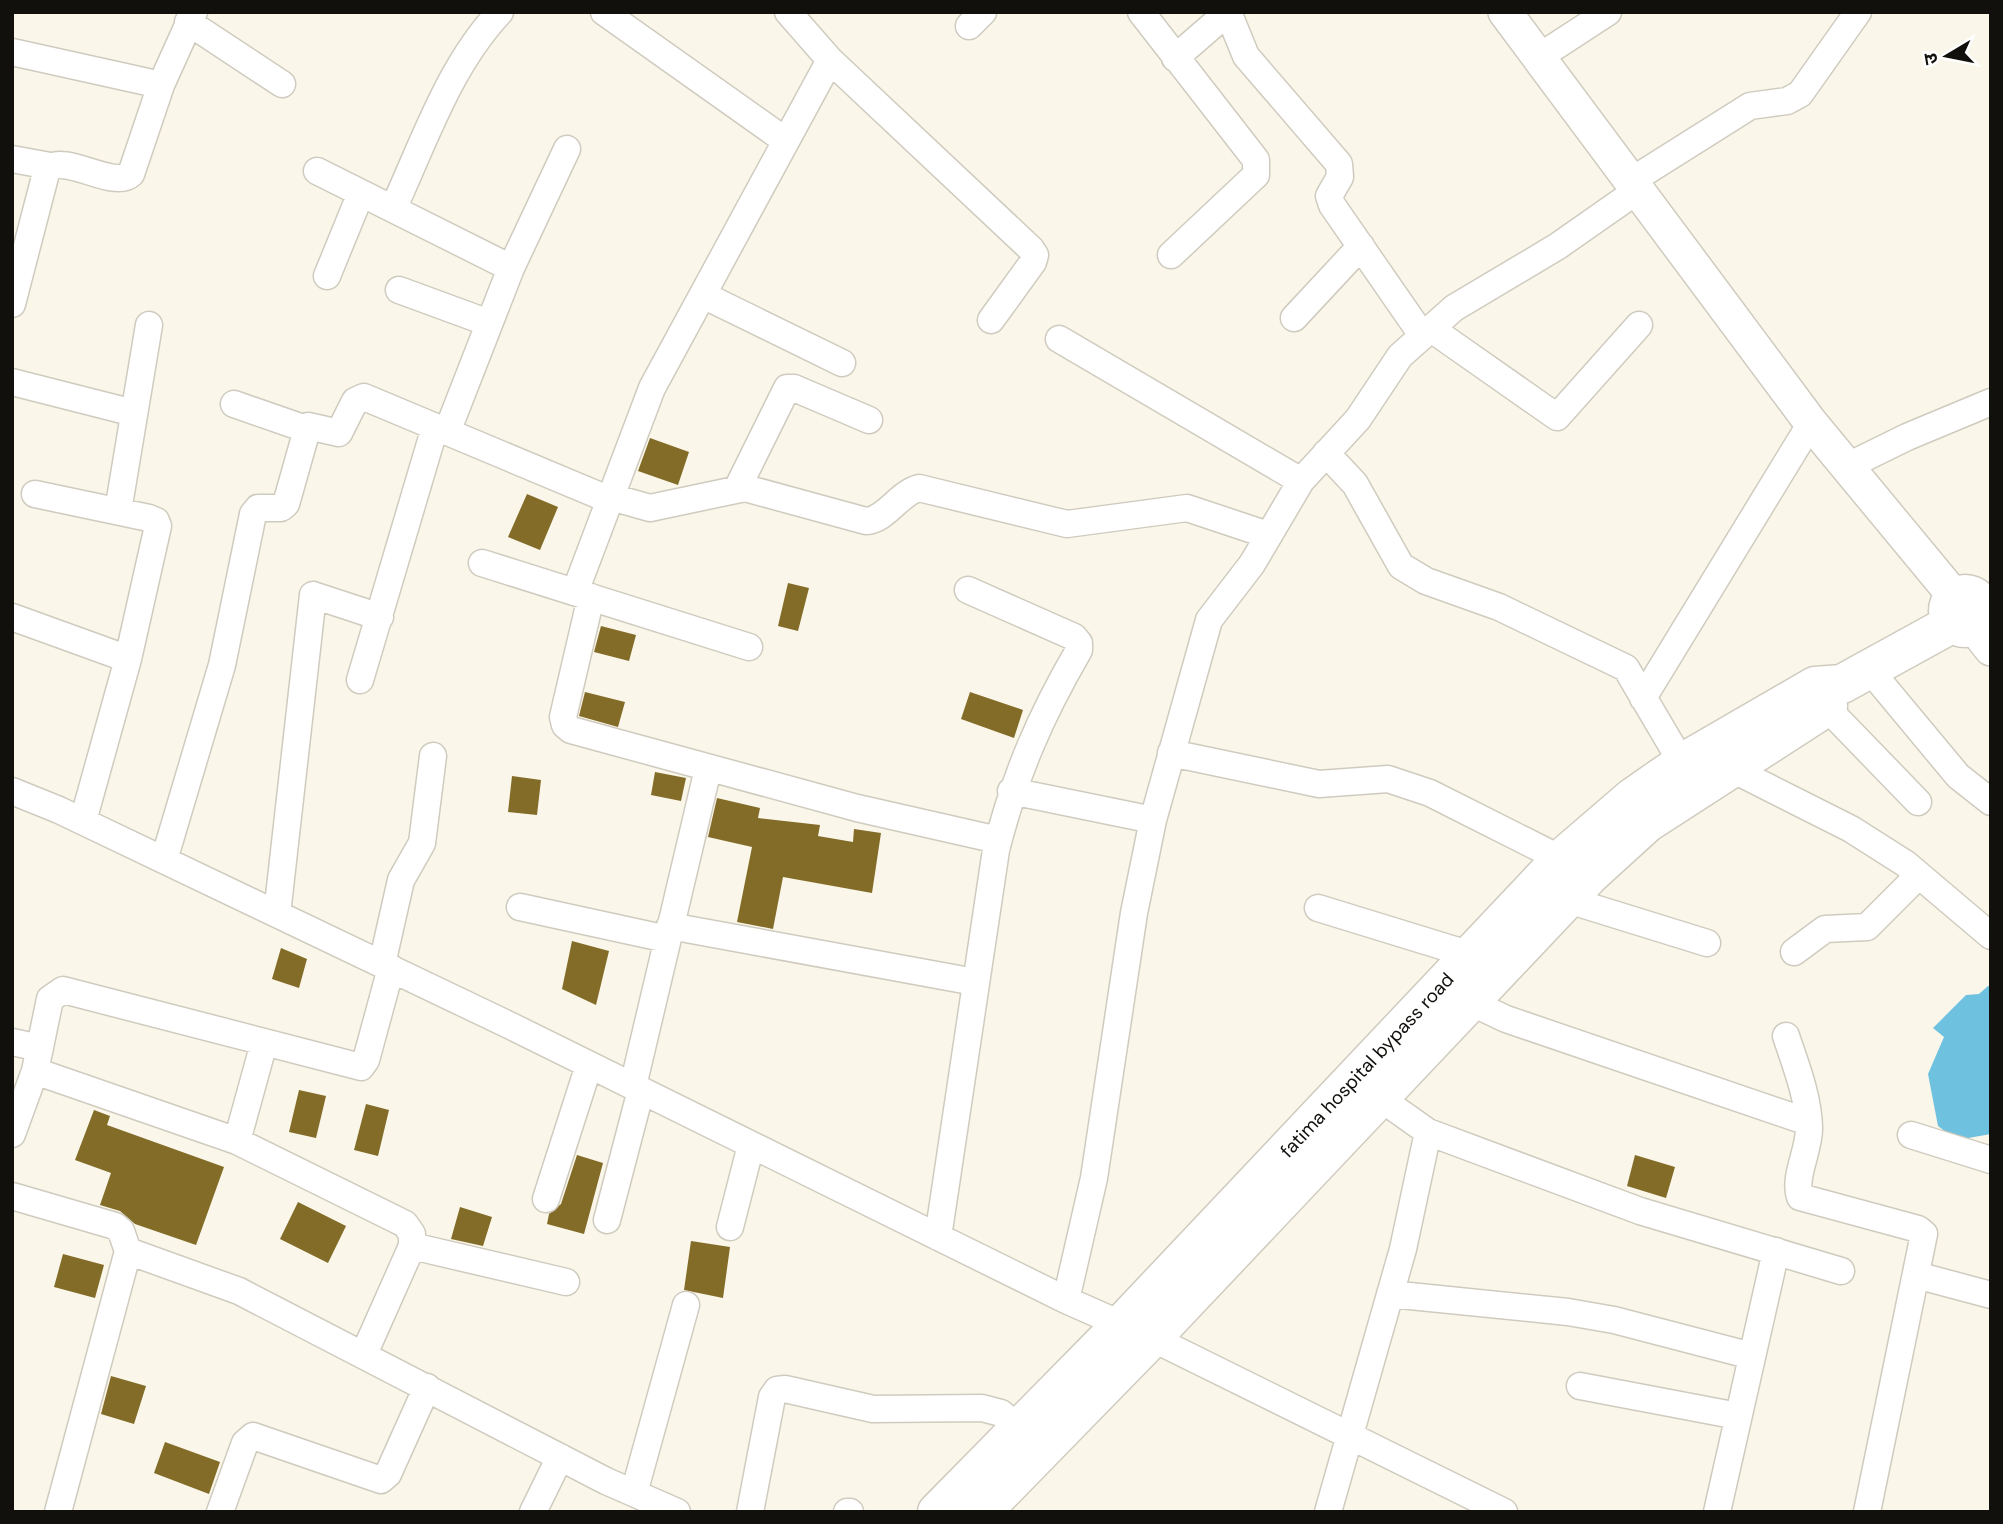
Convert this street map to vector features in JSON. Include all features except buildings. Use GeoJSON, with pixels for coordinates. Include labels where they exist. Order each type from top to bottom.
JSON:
{"type":"FeatureCollection","features":[{"type":"Feature","properties":{"kind":"highway","name":"fatima hospital bypass road"},"geometry":{"type":"LineString","coordinates":[[1300,1159],[1380,1098],[1565,899],[1647,823],[1732,769],[1846,687],[1974,616]]}},
{"type":"Feature","properties":{"kind":"highway","name":"fatima hospital bypass road"},"geometry":{"type":"LineString","coordinates":[[982,1512],[1136,1332],[1300,1159],[1471,956],[1561,859],[1633,797],[1682,763],[1815,686],[1846,687]]}},
{"type":"Feature","properties":{"kind":"highway","name":"fatima hospital bypass road"},"geometry":{"type":"LineString","coordinates":[[937,1512],[1018,1427],[1136,1332]]}},
{"type":"Feature","properties":{"kind":"main road"},"geometry":{"type":"LineString","coordinates":[[1505,12],[1811,423],[1974,616]]}},
{"type":"Feature","properties":{"kind":"street"},"geometry":{"type":"LineString","coordinates":[[393,209],[455,74],[481,32],[500,12]]}},
{"type":"Feature","properties":{"kind":"street"},"geometry":{"type":"LineString","coordinates":[[604,12],[786,141]]}},
{"type":"Feature","properties":{"kind":"street"},"geometry":{"type":"LineString","coordinates":[[788,12],[830,60],[1035,255],[991,320]]}},
{"type":"Feature","properties":{"kind":"street"},"geometry":{"type":"LineString","coordinates":[[1141,12],[1256,160],[1258,169],[1256,175],[1171,255]]}},
{"type":"Feature","properties":{"kind":"street"},"geometry":{"type":"LineString","coordinates":[[1175,58],[1228,12],[1247,56],[1339,164],[1340,177],[1329,196],[1361,246],[1426,331],[1557,417],[1639,325]]}},
{"type":"Feature","properties":{"kind":"street"},"geometry":{"type":"LineString","coordinates":[[1539,57],[1608,12]]}},
{"type":"Feature","properties":{"kind":"street"},"geometry":{"type":"LineString","coordinates":[[1066,1300],[1094,1178],[1134,913],[1153,820],[1209,620],[1252,564],[1301,481],[1358,419],[1400,356],[1426,331],[1454,308],[1558,246],[1635,185],[1750,106],[1787,101],[1800,94],[1858,12]]}},
{"type":"Feature","properties":{"kind":"street"},"geometry":{"type":"LineString","coordinates":[[12,159],[127,178],[131,174],[161,85],[191,17],[282,84]]}},
{"type":"Feature","properties":{"kind":"street"},"geometry":{"type":"LineString","coordinates":[[12,52],[161,85]]}},
{"type":"Feature","properties":{"kind":"street"},"geometry":{"type":"LineString","coordinates":[[830,60],[653,388],[610,498],[583,595],[563,717],[565,725],[571,730],[708,769],[858,808],[998,839]]}},
{"type":"Feature","properties":{"kind":"street"},"geometry":{"type":"LineString","coordinates":[[360,680],[441,429],[511,268],[567,149]]}},
{"type":"Feature","properties":{"kind":"street"},"geometry":{"type":"LineString","coordinates":[[12,304],[17,268],[50,166]]}},
{"type":"Feature","properties":{"kind":"street"},"geometry":{"type":"LineString","coordinates":[[317,171],[511,268]]}},
{"type":"Feature","properties":{"kind":"street"},"geometry":{"type":"LineString","coordinates":[[327,276],[361,193]]}},
{"type":"Feature","properties":{"kind":"street"},"geometry":{"type":"LineString","coordinates":[[1294,318],[1361,246]]}},
{"type":"Feature","properties":{"kind":"street"},"geometry":{"type":"LineString","coordinates":[[399,290],[489,323]]}},
{"type":"Feature","properties":{"kind":"street"},"geometry":{"type":"LineString","coordinates":[[703,295],[842,363]]}},
{"type":"Feature","properties":{"kind":"street"},"geometry":{"type":"LineString","coordinates":[[118,511],[149,326]]}},
{"type":"Feature","properties":{"kind":"street"},"geometry":{"type":"LineString","coordinates":[[1059,339],[1301,481]]}},
{"type":"Feature","properties":{"kind":"street"},"geometry":{"type":"LineString","coordinates":[[12,382],[134,412]]}},
{"type":"Feature","properties":{"kind":"street"},"geometry":{"type":"LineString","coordinates":[[737,489],[787,388],[794,388],[869,420]]}},
{"type":"Feature","properties":{"kind":"street"},"geometry":{"type":"LineString","coordinates":[[234,404],[306,429],[312,426],[339,433],[355,401],[365,397],[610,498],[650,508],[737,489],[753,489],[872,521],[900,497],[919,488],[1067,524],[1187,508],[1268,535]]}},
{"type":"Feature","properties":{"kind":"street"},"geometry":{"type":"LineString","coordinates":[[1846,467],[1907,436],[1991,402]]}},
{"type":"Feature","properties":{"kind":"street"},"geometry":{"type":"LineString","coordinates":[[1643,698],[1811,423]]}},
{"type":"Feature","properties":{"kind":"street"},"geometry":{"type":"LineString","coordinates":[[164,860],[222,665],[253,514],[258,508],[281,508],[286,504],[306,429]]}},
{"type":"Feature","properties":{"kind":"street"},"geometry":{"type":"LineString","coordinates":[[1326,453],[1355,484],[1392,553],[1411,574],[1499,607],[1618,663],[1633,677],[1682,763]]}},
{"type":"Feature","properties":{"kind":"street"},"geometry":{"type":"LineString","coordinates":[[34,494],[149,518],[156,521],[158,526],[128,659],[83,821]]}},
{"type":"Feature","properties":{"kind":"street"},"geometry":{"type":"LineString","coordinates":[[482,563],[749,647]]}},
{"type":"Feature","properties":{"kind":"street"},"geometry":{"type":"LineString","coordinates":[[938,1237],[998,839],[1011,791],[1046,707],[1079,650],[1079,643],[1074,637],[968,590]]}},
{"type":"Feature","properties":{"kind":"street"},"geometry":{"type":"LineString","coordinates":[[277,914],[313,595],[380,617]]}},
{"type":"Feature","properties":{"kind":"street"},"geometry":{"type":"LineString","coordinates":[[12,617],[128,659]]}},
{"type":"Feature","properties":{"kind":"street"},"geometry":{"type":"LineString","coordinates":[[1846,687],[1991,802]]}},
{"type":"Feature","properties":{"kind":"street"},"geometry":{"type":"LineString","coordinates":[[1846,687],[1918,802]]}},
{"type":"Feature","properties":{"kind":"street"},"geometry":{"type":"LineString","coordinates":[[1171,753],[1319,785],[1388,779],[1430,793],[1561,859]]}},
{"type":"Feature","properties":{"kind":"street"},"geometry":{"type":"LineString","coordinates":[[12,1134],[37,1059],[50,999],[62,990],[361,1067],[366,1060],[401,880],[422,843],[433,756]]}},
{"type":"Feature","properties":{"kind":"street"},"geometry":{"type":"LineString","coordinates":[[607,1220],[669,932],[708,769]]}},
{"type":"Feature","properties":{"kind":"street"},"geometry":{"type":"LineString","coordinates":[[1732,769],[1851,829],[1919,875],[1991,936]]}},
{"type":"Feature","properties":{"kind":"street"},"geometry":{"type":"LineString","coordinates":[[12,791],[83,821],[386,966],[1504,1512]]}},
{"type":"Feature","properties":{"kind":"street"},"geometry":{"type":"LineString","coordinates":[[1011,791],[1153,820]]}},
{"type":"Feature","properties":{"kind":"street"},"geometry":{"type":"LineString","coordinates":[[1794,952],[1825,929],[1867,927],[1919,875]]}},
{"type":"Feature","properties":{"kind":"street"},"geometry":{"type":"LineString","coordinates":[[1565,899],[1707,943]]}},
{"type":"Feature","properties":{"kind":"street"},"geometry":{"type":"LineString","coordinates":[[520,906],[975,982]]}},
{"type":"Feature","properties":{"kind":"street"},"geometry":{"type":"LineString","coordinates":[[1318,908],[1471,956]]}},
{"type":"Feature","properties":{"kind":"street"},"geometry":{"type":"LineString","coordinates":[[1468,1001],[1506,1019],[1808,1122]]}},
{"type":"Feature","properties":{"kind":"street"},"geometry":{"type":"LineString","coordinates":[[1786,1036],[1801,1081],[1808,1122],[1808,1147],[1797,1189],[1800,1197],[1918,1229],[1925,1241],[1867,1512]]}},
{"type":"Feature","properties":{"kind":"street"},"geometry":{"type":"LineString","coordinates":[[12,1042],[37,1059],[237,1141],[405,1224],[412,1234],[412,1246],[364,1354]]}},
{"type":"Feature","properties":{"kind":"street"},"geometry":{"type":"LineString","coordinates":[[237,1141],[264,1043]]}},
{"type":"Feature","properties":{"kind":"street"},"geometry":{"type":"LineString","coordinates":[[546,1199],[589,1065]]}},
{"type":"Feature","properties":{"kind":"street"},"geometry":{"type":"LineString","coordinates":[[1380,1098],[1428,1132],[1640,1211],[1841,1271]]}},
{"type":"Feature","properties":{"kind":"street"},"geometry":{"type":"LineString","coordinates":[[1328,1512],[1390,1294],[1428,1132]]}},
{"type":"Feature","properties":{"kind":"street"},"geometry":{"type":"LineString","coordinates":[[1911,1135],[1991,1160]]}},
{"type":"Feature","properties":{"kind":"street"},"geometry":{"type":"LineString","coordinates":[[730,1227],[751,1145]]}},
{"type":"Feature","properties":{"kind":"street"},"geometry":{"type":"LineString","coordinates":[[12,1196],[116,1226],[121,1231],[128,1251],[58,1512]]}},
{"type":"Feature","properties":{"kind":"street"},"geometry":{"type":"LineString","coordinates":[[412,1246],[566,1282]]}},
{"type":"Feature","properties":{"kind":"street"},"geometry":{"type":"LineString","coordinates":[[128,1251],[239,1291],[561,1457],[677,1512]]}},
{"type":"Feature","properties":{"kind":"street"},"geometry":{"type":"LineString","coordinates":[[1717,1512],[1776,1251]]}},
{"type":"Feature","properties":{"kind":"street"},"geometry":{"type":"LineString","coordinates":[[1916,1275],[1991,1295]]}},
{"type":"Feature","properties":{"kind":"street"},"geometry":{"type":"LineString","coordinates":[[1390,1294],[1568,1312],[1614,1320],[1752,1356]]}},
{"type":"Feature","properties":{"kind":"street"},"geometry":{"type":"LineString","coordinates":[[634,1493],[686,1305]]}},
{"type":"Feature","properties":{"kind":"street"},"geometry":{"type":"LineString","coordinates":[[1580,1386],[1738,1416]]}},
{"type":"Feature","properties":{"kind":"street"},"geometry":{"type":"LineString","coordinates":[[220,1512],[245,1443],[253,1436],[381,1480],[388,1474],[427,1387]]}},
{"type":"Feature","properties":{"kind":"street"},"geometry":{"type":"LineString","coordinates":[[750,1512],[772,1397],[777,1391],[785,1389],[873,1409],[982,1408],[1001,1413],[1018,1427]]}},
{"type":"Feature","properties":{"kind":"street"},"geometry":{"type":"LineString","coordinates":[[533,1512],[561,1457]]}},
{"type":"Feature","properties":{"kind":"water"},"geometry":{"type":"Polygon","coordinates":[[[1988,986],[1991,987],[1991,1134],[1957,1140],[1938,1126],[1928,1074],[1944,1037],[1933,1028],[1966,995],[1979,994],[1988,986]]]}}]}
